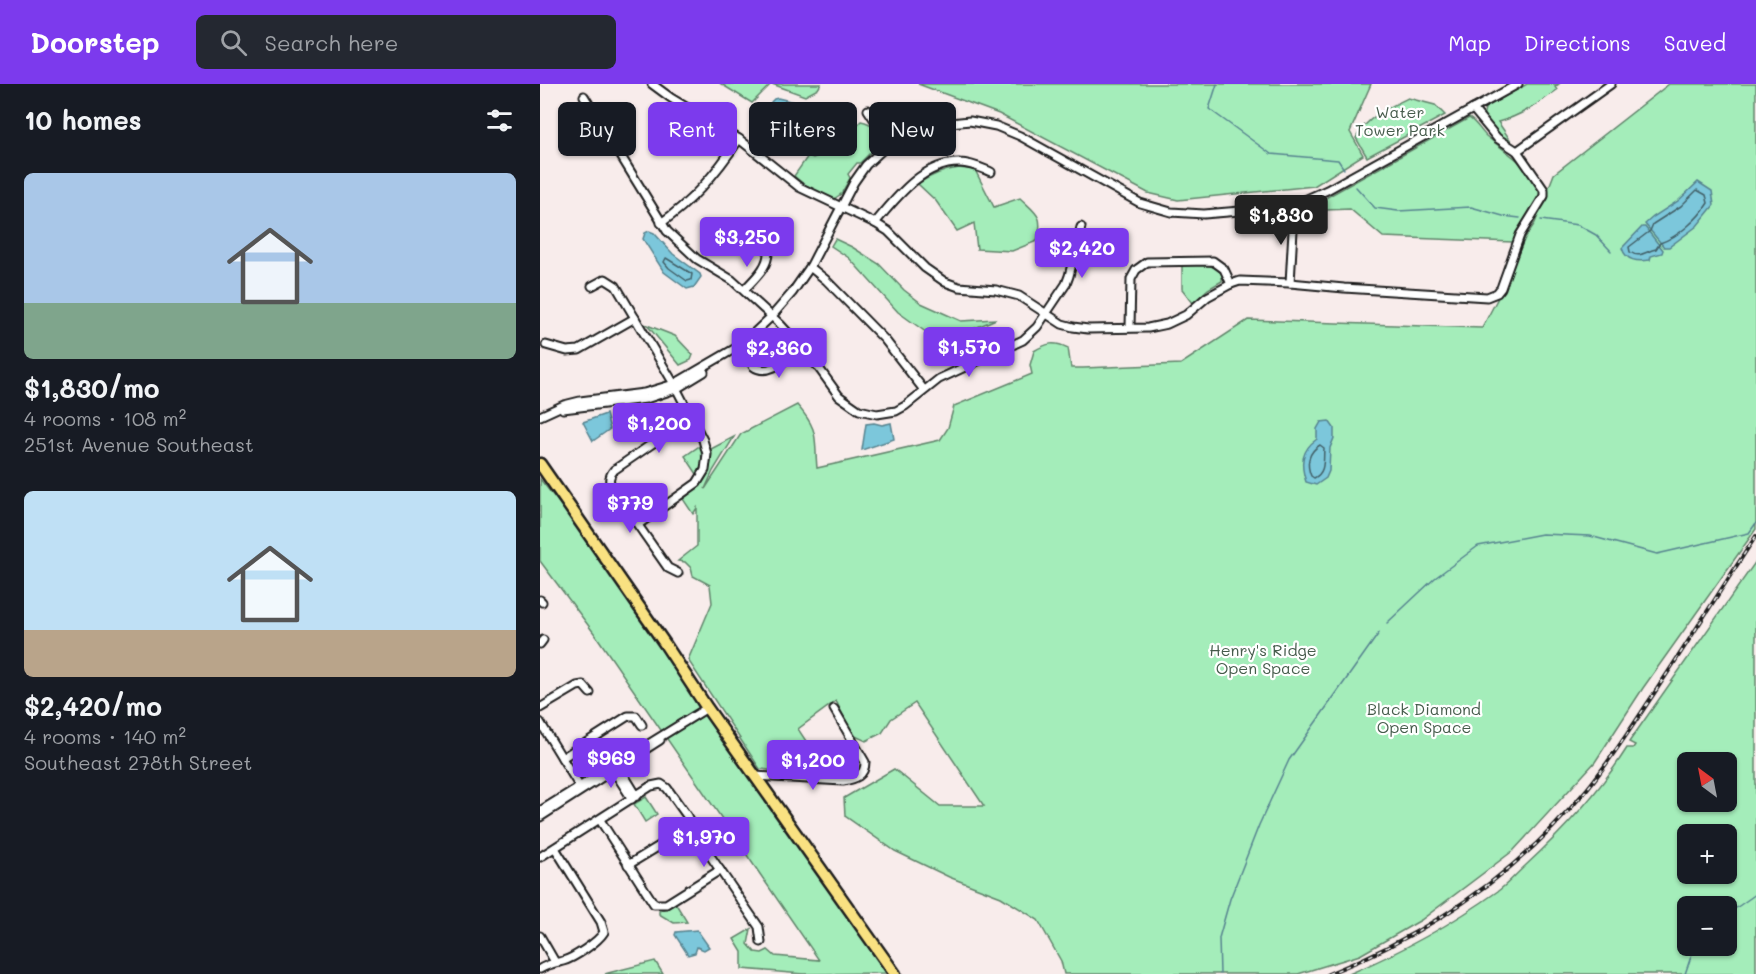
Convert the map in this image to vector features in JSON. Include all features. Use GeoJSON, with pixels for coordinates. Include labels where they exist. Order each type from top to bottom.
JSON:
{"type":"FeatureCollection","features":[{"type":"Feature","properties":{"kind":"main road"},"geometry":{"type":"LineString","coordinates":[[540,464],[707,708],[895,974]]}},
{"type":"Feature","properties":{"kind":"street"},"geometry":{"type":"LineString","coordinates":[[652,84],[739,139],[799,187],[875,223],[896,237],[925,268],[945,282],[959,287],[1008,292],[1019,296],[1062,324],[1089,329],[1149,328],[1167,324],[1186,315],[1207,297],[1230,284],[1247,281],[1290,282],[1344,288],[1487,297],[1497,292],[1501,288],[1521,235],[1544,196],[1544,190],[1517,151],[1497,138],[1473,108]]}},
{"type":"Feature","properties":{"kind":"street"},"geometry":{"type":"LineString","coordinates":[[956,121],[987,123],[1020,136],[1140,203],[1171,212],[1204,214],[1289,207],[1327,190],[1518,84]]}},
{"type":"Feature","properties":{"kind":"street"},"geometry":{"type":"LineString","coordinates":[[1517,151],[1611,84]]}},
{"type":"Feature","properties":{"kind":"street"},"geometry":{"type":"LineString","coordinates":[[585,96],[661,223],[675,241],[697,260],[732,280],[744,290],[801,348],[844,401],[859,410],[877,414],[896,411],[955,370],[1023,340],[1046,315],[1070,276],[1081,227]]}},
{"type":"Feature","properties":{"kind":"street"},"geometry":{"type":"LineString","coordinates":[[661,223],[682,207],[716,172],[739,139]]}},
{"type":"Feature","properties":{"kind":"street"},"geometry":{"type":"LineString","coordinates":[[540,416],[564,405],[580,401],[675,387],[741,345],[772,316],[792,293],[810,267],[862,170],[875,156]]}},
{"type":"Feature","properties":{"kind":"street"},"geometry":{"type":"LineString","coordinates":[[875,223],[916,180],[928,172],[948,164],[962,163],[991,172]]}},
{"type":"Feature","properties":{"kind":"street"},"geometry":{"type":"LineString","coordinates":[[1289,207],[1293,230],[1290,282]]}},
{"type":"Feature","properties":{"kind":"street"},"geometry":{"type":"LineString","coordinates":[[744,290],[768,260],[768,251]]}},
{"type":"Feature","properties":{"kind":"street"},"geometry":{"type":"LineString","coordinates":[[1130,327],[1131,279],[1136,270],[1147,262],[1213,261],[1224,268],[1230,284]]}},
{"type":"Feature","properties":{"kind":"street"},"geometry":{"type":"LineString","coordinates":[[810,267],[826,280],[885,340],[924,390]]}},
{"type":"Feature","properties":{"kind":"street"},"geometry":{"type":"LineString","coordinates":[[592,286],[605,279],[616,286],[675,387],[706,448],[705,470],[701,479],[639,524]]}},
{"type":"Feature","properties":{"kind":"street"},"geometry":{"type":"LineString","coordinates":[[546,345],[567,351],[579,350],[635,318]]}},
{"type":"Feature","properties":{"kind":"street"},"geometry":{"type":"LineString","coordinates":[[753,366],[761,371],[771,369],[801,348]]}},
{"type":"Feature","properties":{"kind":"street"},"geometry":{"type":"LineString","coordinates":[[678,573],[668,568],[612,488],[610,477],[614,470],[691,417]]}},
{"type":"Feature","properties":{"kind":"street"},"geometry":{"type":"LineString","coordinates":[[540,708],[577,686],[583,685],[590,693]]}},
{"type":"Feature","properties":{"kind":"street"},"geometry":{"type":"LineString","coordinates":[[540,810],[653,746],[669,732],[707,708]]}},
{"type":"Feature","properties":{"kind":"street"},"geometry":{"type":"LineString","coordinates":[[755,776],[843,781],[862,774],[865,764],[862,755],[834,709]]}},
{"type":"Feature","properties":{"kind":"street"},"geometry":{"type":"LineString","coordinates":[[562,758],[628,716],[636,716],[642,724]]}},
{"type":"Feature","properties":{"kind":"street"},"geometry":{"type":"LineString","coordinates":[[540,722],[580,788]]}},
{"type":"Feature","properties":{"kind":"street"},"geometry":{"type":"LineString","coordinates":[[615,766],[635,797]]}},
{"type":"Feature","properties":{"kind":"street"},"geometry":{"type":"LineString","coordinates":[[540,857],[651,786],[661,784],[667,788],[685,812],[720,870],[759,927],[761,942]]}},
{"type":"Feature","properties":{"kind":"street"},"geometry":{"type":"LineString","coordinates":[[540,817],[580,788]]}},
{"type":"Feature","properties":{"kind":"street"},"geometry":{"type":"LineString","coordinates":[[600,820],[650,900],[657,906],[666,904],[720,870]]}},
{"type":"Feature","properties":{"kind":"street"},"geometry":{"type":"LineString","coordinates":[[628,865],[692,826]]}},
{"type":"Feature","properties":{"kind":"street"},"geometry":{"type":"LineString","coordinates":[[540,969],[555,962],[567,960],[597,941],[604,930],[555,848]]}},
{"type":"Feature","properties":{"kind":"street"},"geometry":{"type":"LineString","coordinates":[[540,936],[555,962]]}},
{"type":"Feature","properties":{"kind":"green space"},"geometry":{"type":"Polygon","coordinates":[[[721,84],[771,84],[750,102],[721,84]]]}},
{"type":"Feature","properties":{"kind":"green space"},"geometry":{"type":"Polygon","coordinates":[[[772,84],[821,84],[818,89],[805,96],[772,84]]]}},
{"type":"Feature","properties":{"kind":"green space"},"geometry":{"type":"Polygon","coordinates":[[[918,84],[1371,84],[1350,132],[1363,155],[1314,186],[1178,200],[1148,193],[999,114],[918,84]]]}},
{"type":"Feature","properties":{"kind":"green space"},"geometry":{"type":"Polygon","coordinates":[[[1527,84],[1559,84],[1555,87],[1557,90],[1536,105],[1498,122],[1511,141],[1509,142],[1483,117],[1485,108],[1527,84]]]}},
{"type":"Feature","properties":{"kind":"green space","name":"Henry's Ridge Open Space"},"geometry":{"type":"Polygon","coordinates":[[[1669,84],[1756,84],[1756,529],[1643,688],[1595,762],[1514,850],[1421,920],[1360,955],[1298,974],[1064,974],[1061,961],[1038,920],[1001,897],[949,877],[895,851],[845,816],[844,798],[894,769],[940,806],[984,806],[915,703],[891,719],[882,733],[866,741],[853,735],[836,701],[798,729],[829,776],[760,769],[688,660],[712,603],[710,585],[693,576],[691,568],[685,562],[678,561],[697,546],[697,508],[693,514],[683,499],[705,478],[710,465],[711,449],[734,437],[705,489],[741,434],[797,405],[813,428],[817,468],[940,440],[948,428],[954,406],[1032,374],[1030,365],[1034,351],[1051,344],[1059,344],[1068,348],[1071,368],[1083,368],[1181,364],[1248,320],[1482,328],[1525,238],[1535,223],[1554,174],[1669,84]]]}},
{"type":"Feature","properties":{"kind":"green space","name":"Water Tower Park"},"geometry":{"type":"Polygon","coordinates":[[[1408,98],[1435,105],[1445,115],[1367,157],[1356,138],[1360,131],[1378,114],[1408,98]]]}},
{"type":"Feature","properties":{"kind":"green space"},"geometry":{"type":"Polygon","coordinates":[[[1469,118],[1486,136],[1527,169],[1538,186],[1541,195],[1513,242],[1383,237],[1350,209],[1326,210],[1320,201],[1469,118]]]}},
{"type":"Feature","properties":{"kind":"green space"},"geometry":{"type":"Polygon","coordinates":[[[861,121],[869,124],[869,154],[848,174],[850,178],[841,194],[834,199],[805,185],[794,176],[808,156],[813,158],[857,156],[857,125],[861,121]]]}},
{"type":"Feature","properties":{"kind":"green space"},"geometry":{"type":"Polygon","coordinates":[[[959,168],[975,170],[994,207],[1020,198],[1031,208],[1038,216],[1040,226],[1037,241],[1012,251],[977,249],[974,223],[957,231],[936,201],[918,184],[937,173],[959,168]]]}},
{"type":"Feature","properties":{"kind":"green space"},"geometry":{"type":"Polygon","coordinates":[[[835,239],[879,264],[904,290],[921,303],[961,321],[996,319],[941,343],[898,312],[849,258],[831,246],[835,239]]]}},
{"type":"Feature","properties":{"kind":"green space"},"geometry":{"type":"Polygon","coordinates":[[[1182,265],[1207,265],[1216,268],[1222,274],[1222,281],[1208,289],[1193,303],[1182,289],[1182,265]]]}},
{"type":"Feature","properties":{"kind":"green space"},"geometry":{"type":"Polygon","coordinates":[[[647,325],[675,336],[693,355],[691,360],[680,365],[647,325]]]}},
{"type":"Feature","properties":{"kind":"green space"},"geometry":{"type":"Polygon","coordinates":[[[701,445],[702,465],[697,474],[685,456],[701,445]]]}},
{"type":"Feature","properties":{"kind":"green space"},"geometry":{"type":"Polygon","coordinates":[[[540,479],[571,518],[889,973],[803,974],[742,969],[742,952],[734,939],[751,929],[748,944],[755,952],[762,953],[768,950],[775,956],[819,960],[597,637],[540,561],[540,479]]]}},
{"type":"Feature","properties":{"kind":"green space"},"geometry":{"type":"Polygon","coordinates":[[[1756,561],[1756,974],[1349,974],[1426,937],[1502,888],[1580,810],[1627,748],[1633,748],[1635,745],[1629,742],[1756,561]]]}},
{"type":"Feature","properties":{"kind":"green space"},"geometry":{"type":"Polygon","coordinates":[[[646,797],[657,814],[645,822],[634,804],[646,797]]]}},
{"type":"Feature","properties":{"kind":"green space"},"geometry":{"type":"Polygon","coordinates":[[[676,904],[687,922],[674,923],[659,914],[659,911],[676,904]]]}},
{"type":"Feature","properties":{"kind":"green space"},"geometry":{"type":"Polygon","coordinates":[[[655,961],[663,974],[605,974],[608,973],[655,961]]]}},
{"type":"Feature","properties":{"kind":"water"},"geometry":{"type":"Polygon","coordinates":[[[778,98],[794,102],[771,102],[778,98]]]}},
{"type":"Feature","properties":{"kind":"water"},"geometry":{"type":"Polygon","coordinates":[[[1698,182],[1712,191],[1714,205],[1697,226],[1669,247],[1664,247],[1645,224],[1678,201],[1698,182]]]}},
{"type":"Feature","properties":{"kind":"water"},"geometry":{"type":"Polygon","coordinates":[[[1642,227],[1645,227],[1663,250],[1662,253],[1651,256],[1650,260],[1636,261],[1626,256],[1622,248],[1642,227]]]}},
{"type":"Feature","properties":{"kind":"water"},"geometry":{"type":"Polygon","coordinates":[[[649,231],[654,233],[673,254],[700,274],[701,277],[694,287],[687,289],[664,272],[643,239],[645,233],[649,231]]]}},
{"type":"Feature","properties":{"kind":"water"},"geometry":{"type":"Polygon","coordinates":[[[606,414],[610,429],[593,441],[583,422],[606,414]]]}},
{"type":"Feature","properties":{"kind":"water"},"geometry":{"type":"Polygon","coordinates":[[[1329,421],[1334,428],[1334,438],[1330,448],[1329,471],[1326,478],[1316,485],[1306,482],[1303,458],[1308,448],[1317,439],[1317,429],[1321,422],[1329,421]]]}},
{"type":"Feature","properties":{"kind":"water"},"geometry":{"type":"Polygon","coordinates":[[[891,423],[894,439],[862,450],[866,424],[882,425],[891,423]]]}},
{"type":"Feature","properties":{"kind":"water"},"geometry":{"type":"Polygon","coordinates":[[[697,930],[709,947],[704,950],[697,947],[695,953],[688,955],[675,935],[676,932],[697,930]]]}},
{"type":"Feature","properties":{"kind":"waterway"},"geometry":{"type":"LineString","coordinates":[[1217,84],[1209,109],[1271,154],[1338,160],[1344,169]]}},
{"type":"Feature","properties":{"kind":"waterway"},"geometry":{"type":"LineString","coordinates":[[1356,187],[1375,208],[1398,211],[1471,207],[1520,218]]}},
{"type":"Feature","properties":{"kind":"waterway"},"geometry":{"type":"LineString","coordinates":[[1541,220],[1578,225],[1596,235],[1611,251]]}},
{"type":"Feature","properties":{"kind":"waterway"},"geometry":{"type":"LineString","coordinates":[[1387,623],[1435,578],[1478,546],[1542,534],[1590,536],[1657,554],[1749,533],[1756,523]]}},
{"type":"Feature","properties":{"kind":"waterway"},"geometry":{"type":"LineString","coordinates":[[1220,974],[1219,938],[1230,899],[1259,825],[1289,760],[1379,633]]}},
{"type":"Feature","properties":{"kind":"waterway"},"geometry":{"type":"LineString","coordinates":[[1737,907],[1756,894]]}},
{"type":"Feature","properties":{"kind":"waterway"},"geometry":{"type":"LineString","coordinates":[[1685,974],[1691,956]]}},
{"type":"Feature","properties":{"kind":"railway"},"geometry":{"type":"LineString","coordinates":[[1328,974],[1365,958],[1436,920],[1501,874],[1560,820],[1587,789],[1618,747],[1756,536]]}},
{"type":"Feature","properties":{"kind":"park label","name":"Black Diamond Open Space"},"geometry":{"type":"Point","coordinates":[1424,717]}}]}
